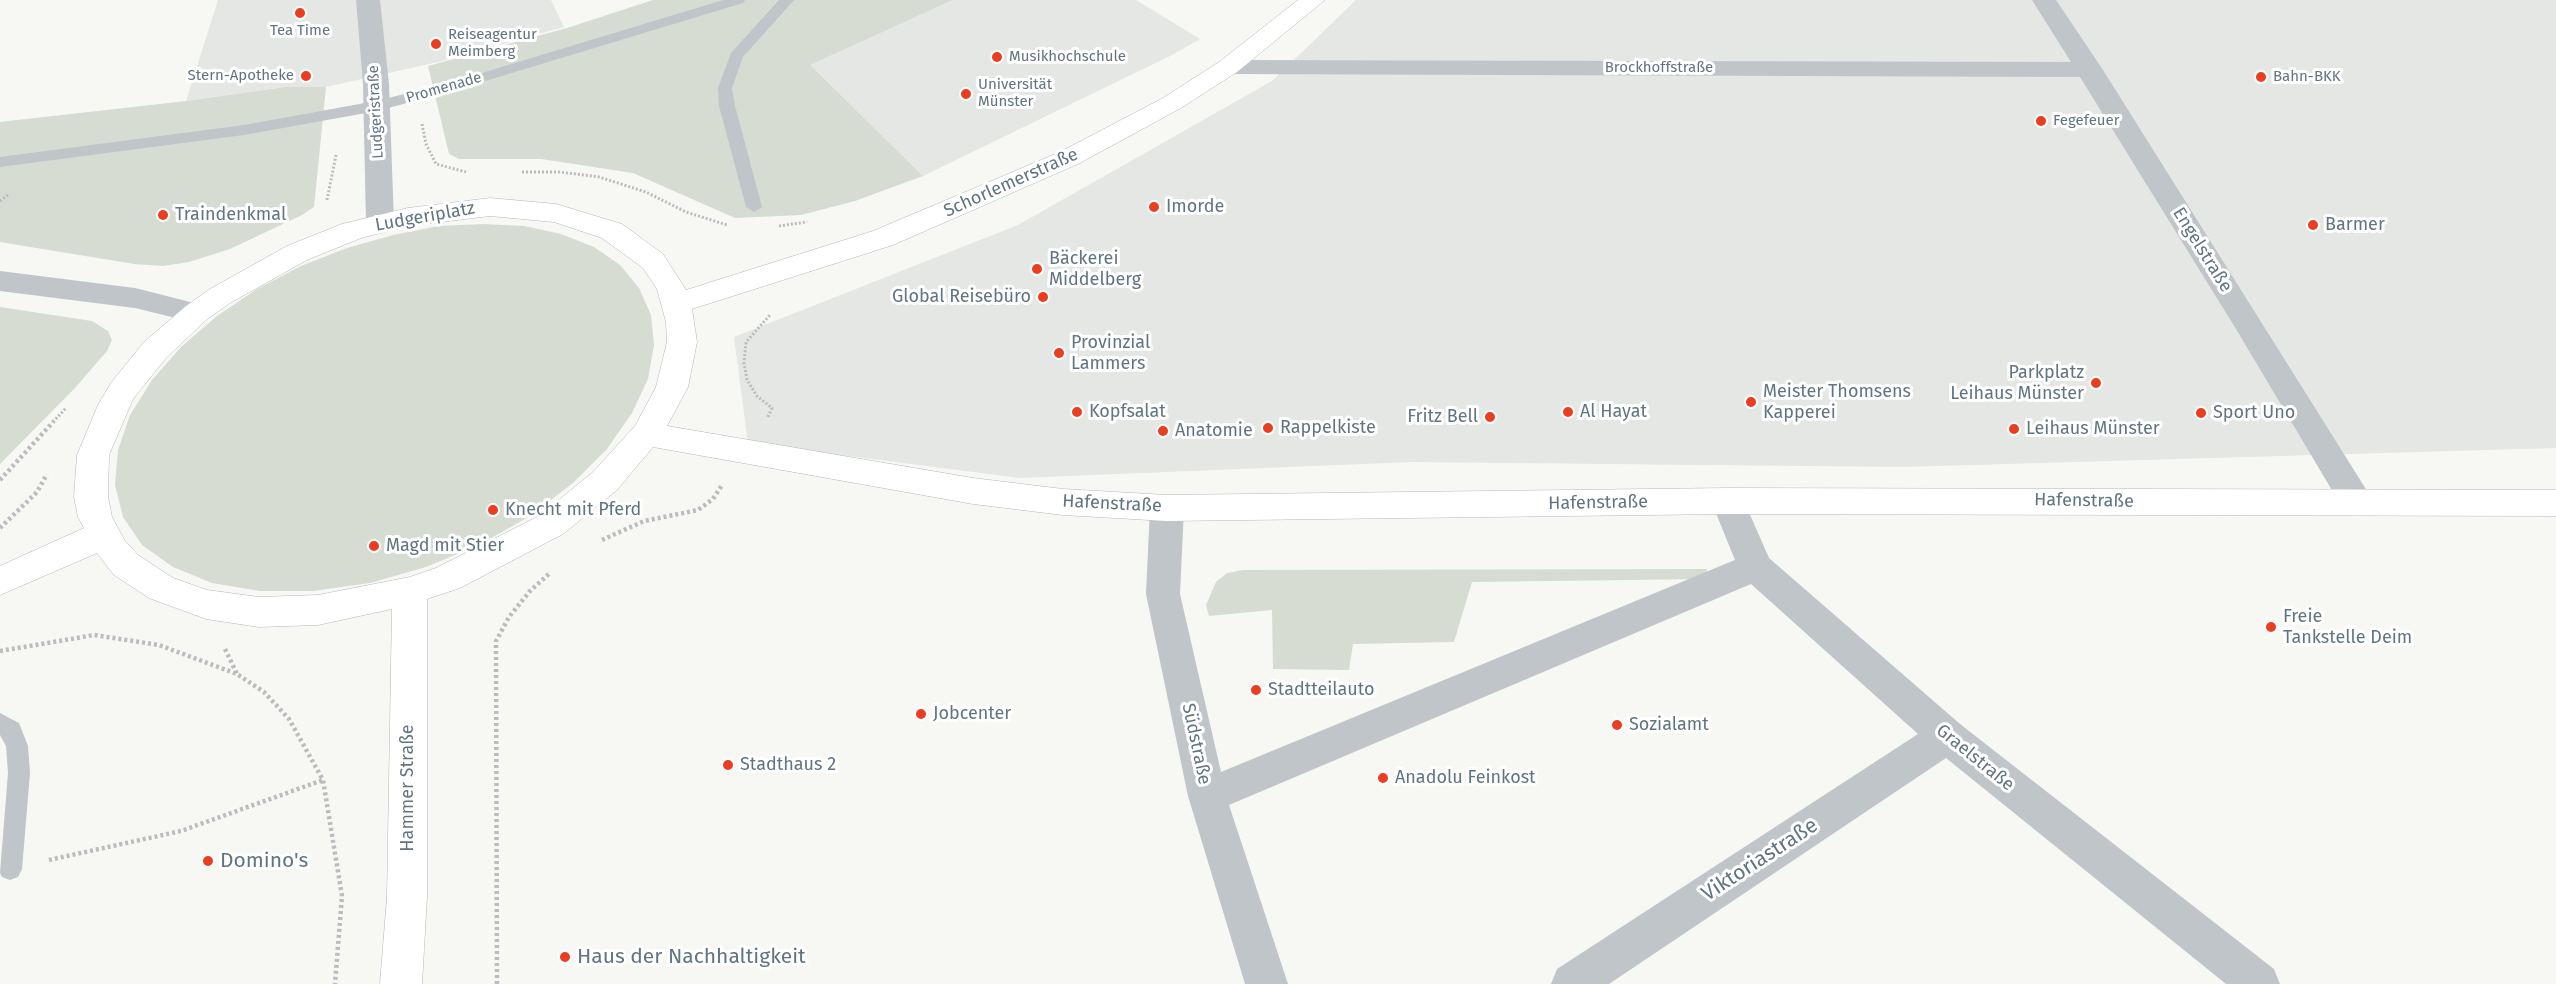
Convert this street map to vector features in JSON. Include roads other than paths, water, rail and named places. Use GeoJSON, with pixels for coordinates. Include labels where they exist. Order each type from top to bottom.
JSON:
{"type":"FeatureCollection","features":[{"type":"Feature","properties":{"kind":"main road","name":"Schorlemerstraße"},"geometry":{"type":"LineString","coordinates":[[677,303],[883,238],[1069,158],[1172,103],[1228,67],[1313,0]]}},
{"type":"Feature","properties":{"kind":"main road","name":"Ludgeriplatz"},"geometry":{"type":"LineString","coordinates":[[490,207],[535,210],[576,218],[612,231],[641,250],[663,274],[677,303],[682,342],[679,365],[661,410],[646,434],[605,481],[551,525],[519,544],[448,578],[410,591],[318,610],[259,612],[206,604],[172,593],[142,578],[126,565],[103,535],[95,517],[91,497],[93,455],[100,434],[122,391],[137,370],[161,344],[196,313],[244,280],[297,252],[380,223],[436,212],[490,207]]}},
{"type":"Feature","properties":{"kind":"main road","name":"Hafenstraße"},"geometry":{"type":"LineString","coordinates":[[646,434],[973,491],[1064,502],[1167,508],[1728,501],[2556,503]]}},
{"type":"Feature","properties":{"kind":"main road"},"geometry":{"type":"LineString","coordinates":[[0,580],[103,535]]}},
{"type":"Feature","properties":{"kind":"main road","name":"Hammer Straße"},"geometry":{"type":"LineString","coordinates":[[401,984],[407,897],[410,591]]}},
{"type":"Feature","properties":{"kind":"street","name":"Ludgeristraße"},"geometry":{"type":"LineString","coordinates":[[368,0],[376,106],[380,223]]}},
{"type":"Feature","properties":{"kind":"street","name":"Engelstraße"},"geometry":{"type":"LineString","coordinates":[[2044,0],[2090,70],[2357,503]]}},
{"type":"Feature","properties":{"kind":"street","name":"Brockhoffstraße"},"geometry":{"type":"LineString","coordinates":[[1228,67],[2090,70]]}},
{"type":"Feature","properties":{"kind":"street"},"geometry":{"type":"LineString","coordinates":[[0,281],[135,298],[196,313]]}},
{"type":"Feature","properties":{"kind":"street","name":"Graelstraße"},"geometry":{"type":"LineString","coordinates":[[1728,501],[1755,567],[1947,736],[2259,984]]}},
{"type":"Feature","properties":{"kind":"street","name":"Südstraße"},"geometry":{"type":"LineString","coordinates":[[1167,508],[1163,594],[1207,796],[1258,981]]}},
{"type":"Feature","properties":{"kind":"street"},"geometry":{"type":"LineString","coordinates":[[1207,796],[1755,567]]}},
{"type":"Feature","properties":{"kind":"street","name":"Viktoriastraße"},"geometry":{"type":"LineString","coordinates":[[1572,984],[1947,736]]}},
{"type":"Feature","properties":{"kind":"lane","name":"Promenade"},"geometry":{"type":"LineString","coordinates":[[0,162],[244,130],[376,106],[454,86],[738,0]]}},
{"type":"Feature","properties":{"kind":"lane"},"geometry":{"type":"LineString","coordinates":[[754,207],[727,106],[725,88],[736,56],[787,0]]}},
{"type":"Feature","properties":{"kind":"lane"},"geometry":{"type":"LineString","coordinates":[[0,723],[11,730],[17,746],[19,773],[10,868]]}},
{"type":"Feature","properties":{"kind":"place","name":"Tea Time"},"geometry":{"type":"Point","coordinates":[300,13]}},
{"type":"Feature","properties":{"kind":"place","name":"Reiseagentur Meimberg"},"geometry":{"type":"Point","coordinates":[436,44]}},
{"type":"Feature","properties":{"kind":"place","name":"Musikhochschule"},"geometry":{"type":"Point","coordinates":[997,57]}},
{"type":"Feature","properties":{"kind":"place","name":"Stern-Apotheke"},"geometry":{"type":"Point","coordinates":[306,76]}},
{"type":"Feature","properties":{"kind":"place","name":"Bahn-BKK"},"geometry":{"type":"Point","coordinates":[2261,77]}},
{"type":"Feature","properties":{"kind":"place","name":"Universität Münster"},"geometry":{"type":"Point","coordinates":[966,94]}},
{"type":"Feature","properties":{"kind":"place","name":"Fegefeuer"},"geometry":{"type":"Point","coordinates":[2041,121]}},
{"type":"Feature","properties":{"kind":"place","name":"Imorde"},"geometry":{"type":"Point","coordinates":[1154,207]}},
{"type":"Feature","properties":{"kind":"place","name":"Traindenkmal"},"geometry":{"type":"Point","coordinates":[163,215]}},
{"type":"Feature","properties":{"kind":"place","name":"Barmer"},"geometry":{"type":"Point","coordinates":[2313,225]}},
{"type":"Feature","properties":{"kind":"place","name":"Bäckerei Middelberg"},"geometry":{"type":"Point","coordinates":[1037,269]}},
{"type":"Feature","properties":{"kind":"place","name":"Global Reisebüro"},"geometry":{"type":"Point","coordinates":[1043,297]}},
{"type":"Feature","properties":{"kind":"place","name":"Provinzial Lammers"},"geometry":{"type":"Point","coordinates":[1059,353]}},
{"type":"Feature","properties":{"kind":"place","name":"Parkplatz Leihaus Münster"},"geometry":{"type":"Point","coordinates":[2096,383]}},
{"type":"Feature","properties":{"kind":"place","name":"Meister Thomsens Kapperei"},"geometry":{"type":"Point","coordinates":[1751,402]}},
{"type":"Feature","properties":{"kind":"place","name":"Kopfsalat"},"geometry":{"type":"Point","coordinates":[1077,412]}},
{"type":"Feature","properties":{"kind":"place","name":"Al Hayat"},"geometry":{"type":"Point","coordinates":[1568,412]}},
{"type":"Feature","properties":{"kind":"place","name":"Sport Uno"},"geometry":{"type":"Point","coordinates":[2201,413]}},
{"type":"Feature","properties":{"kind":"place","name":"Fritz Bell"},"geometry":{"type":"Point","coordinates":[1490,417]}},
{"type":"Feature","properties":{"kind":"place","name":"Rappelkiste"},"geometry":{"type":"Point","coordinates":[1268,428]}},
{"type":"Feature","properties":{"kind":"place","name":"Leihaus Münster"},"geometry":{"type":"Point","coordinates":[2014,429]}},
{"type":"Feature","properties":{"kind":"place","name":"Anatomie"},"geometry":{"type":"Point","coordinates":[1163,431]}},
{"type":"Feature","properties":{"kind":"place","name":"Knecht mit Pferd"},"geometry":{"type":"Point","coordinates":[493,510]}},
{"type":"Feature","properties":{"kind":"place","name":"Magd mit Stier"},"geometry":{"type":"Point","coordinates":[374,546]}},
{"type":"Feature","properties":{"kind":"place","name":"Freie Tankstelle Deim"},"geometry":{"type":"Point","coordinates":[2271,627]}},
{"type":"Feature","properties":{"kind":"place","name":"Stadtteilauto"},"geometry":{"type":"Point","coordinates":[1256,690]}},
{"type":"Feature","properties":{"kind":"place","name":"Jobcenter"},"geometry":{"type":"Point","coordinates":[921,714]}},
{"type":"Feature","properties":{"kind":"place","name":"Sozialamt"},"geometry":{"type":"Point","coordinates":[1617,725]}},
{"type":"Feature","properties":{"kind":"place","name":"Stadthaus 2"},"geometry":{"type":"Point","coordinates":[728,765]}},
{"type":"Feature","properties":{"kind":"place","name":"Anadolu Feinkost"},"geometry":{"type":"Point","coordinates":[1383,778]}},
{"type":"Feature","properties":{"kind":"place","name":"Domino's"},"geometry":{"type":"Point","coordinates":[208,861]}},
{"type":"Feature","properties":{"kind":"place","name":"Haus der Nachhaltigkeit"},"geometry":{"type":"Point","coordinates":[565,957]}}]}
